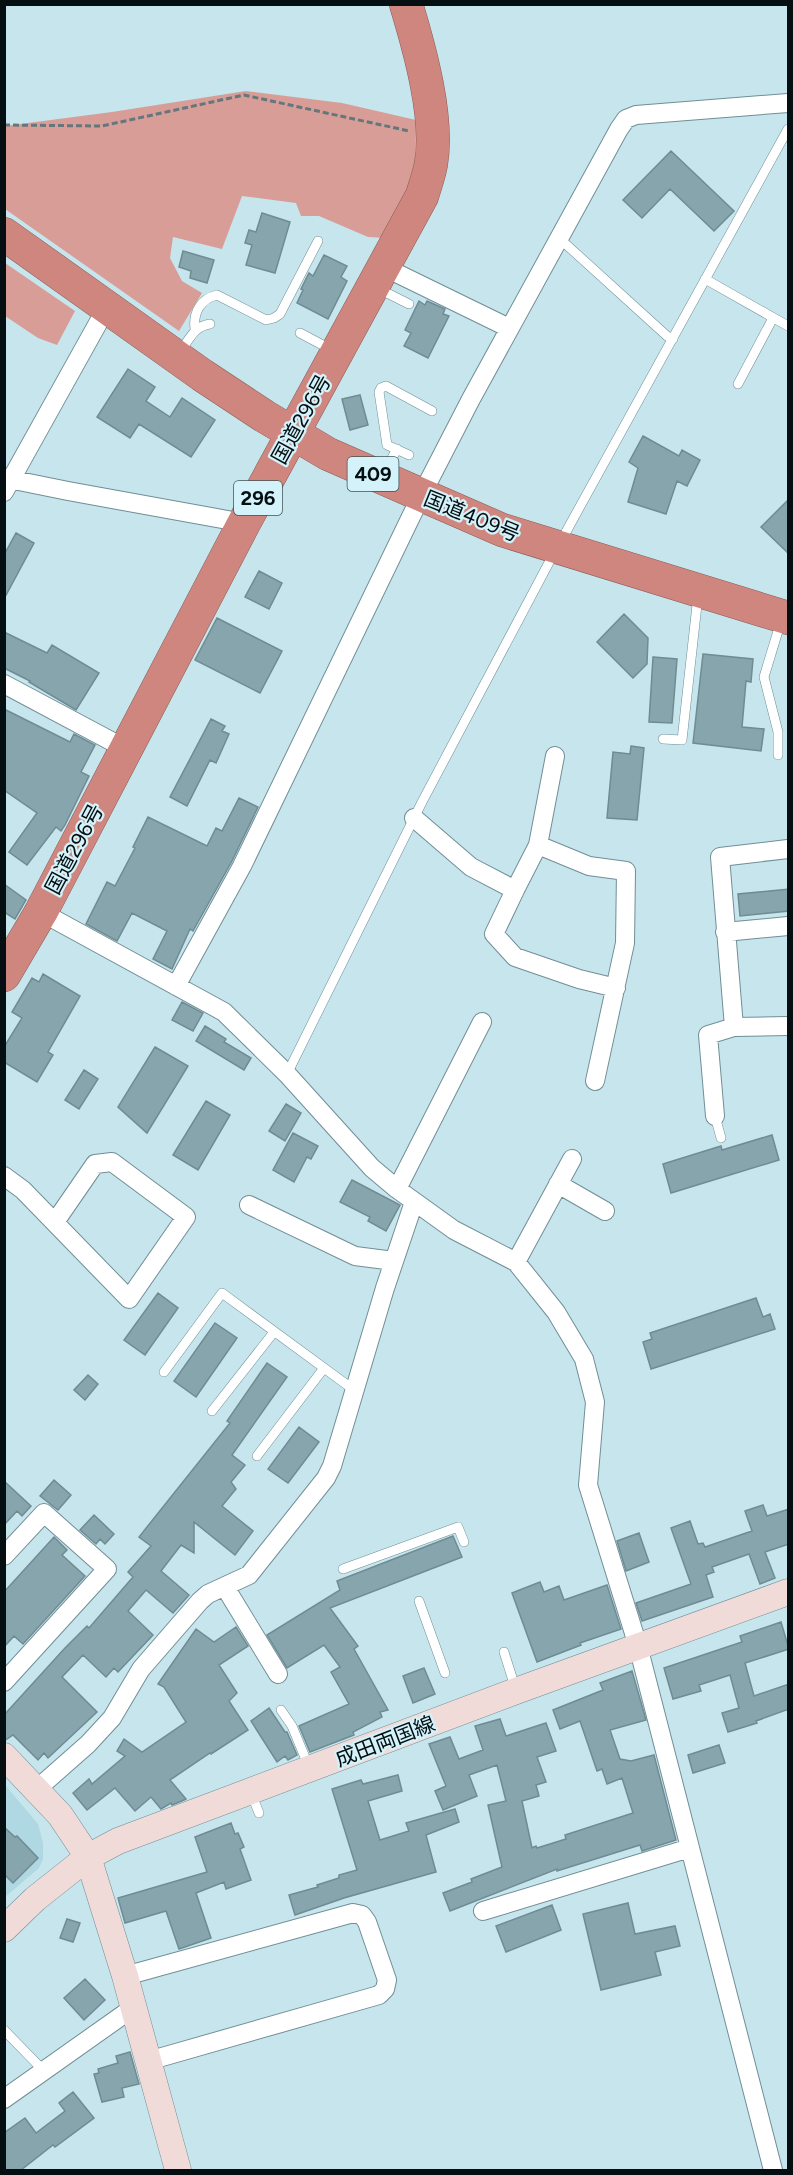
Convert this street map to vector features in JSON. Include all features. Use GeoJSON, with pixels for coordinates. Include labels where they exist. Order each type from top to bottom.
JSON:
{"type":"FeatureCollection","features":[{"type":"Feature","properties":{"kind":"highway","name":"国道296号"},"geometry":{"type":"LineString","coordinates":[[4,975],[40,912],[244,523],[423,196],[431,164],[433,137],[426,76],[406,4]]}},
{"type":"Feature","properties":{"kind":"highway","name":"国道409号"},"geometry":{"type":"LineString","coordinates":[[4,234],[177,357],[328,454],[502,530],[785,617]]}},
{"type":"Feature","properties":{"kind":"main road","name":"成田両国線"},"geometry":{"type":"LineString","coordinates":[[6,1924],[88,1857],[118,1841],[255,1803],[310,1770],[516,1691],[789,1592]]}},
{"type":"Feature","properties":{"kind":"main road"},"geometry":{"type":"LineString","coordinates":[[4,1756],[60,1815],[88,1857],[126,1976],[178,2170]]}},
{"type":"Feature","properties":{"kind":"street"},"geometry":{"type":"LineString","coordinates":[[176,986],[242,866],[421,496],[509,328],[626,119],[636,115],[789,102]]}},
{"type":"Feature","properties":{"kind":"street"},"geometry":{"type":"LineString","coordinates":[[379,277],[509,328]]}},
{"type":"Feature","properties":{"kind":"street"},"geometry":{"type":"LineString","coordinates":[[107,307],[7,483],[68,491],[244,523]]}},
{"type":"Feature","properties":{"kind":"street"},"geometry":{"type":"LineString","coordinates":[[4,684],[126,749]]}},
{"type":"Feature","properties":{"kind":"street"},"geometry":{"type":"LineString","coordinates":[[555,756],[538,845],[494,934],[515,957],[579,979],[616,988]]}},
{"type":"Feature","properties":{"kind":"street"},"geometry":{"type":"LineString","coordinates":[[414,818],[471,867],[515,890]]}},
{"type":"Feature","properties":{"kind":"street"},"geometry":{"type":"LineString","coordinates":[[538,845],[589,866],[626,872],[626,943],[595,1081]]}},
{"type":"Feature","properties":{"kind":"street"},"geometry":{"type":"LineString","coordinates":[[734,1027],[720,857],[789,849]]}},
{"type":"Feature","properties":{"kind":"street"},"geometry":{"type":"LineString","coordinates":[[40,912],[224,1012],[287,1074],[372,1168],[454,1230],[516,1262],[556,1312],[584,1359],[595,1402],[587,1503],[638,1646],[773,2170]]}},
{"type":"Feature","properties":{"kind":"street"},"geometry":{"type":"LineString","coordinates":[[725,932],[789,926]]}},
{"type":"Feature","properties":{"kind":"street"},"geometry":{"type":"LineString","coordinates":[[397,1189],[482,1022]]}},
{"type":"Feature","properties":{"kind":"street"},"geometry":{"type":"LineString","coordinates":[[715,1116],[708,1035],[734,1027],[789,1026]]}},
{"type":"Feature","properties":{"kind":"street"},"geometry":{"type":"LineString","coordinates":[[516,1262],[572,1159]]}},
{"type":"Feature","properties":{"kind":"street"},"geometry":{"type":"LineString","coordinates":[[4,1176],[23,1190],[129,1299],[186,1217],[112,1162],[95,1164],[55,1222]]}},
{"type":"Feature","properties":{"kind":"street"},"geometry":{"type":"LineString","coordinates":[[558,1184],[605,1211]]}},
{"type":"Feature","properties":{"kind":"street"},"geometry":{"type":"LineString","coordinates":[[37,1790],[88,1744],[112,1718],[141,1669],[200,1601],[208,1594],[249,1575],[326,1478],[332,1466],[394,1260],[414,1202]]}},
{"type":"Feature","properties":{"kind":"street"},"geometry":{"type":"LineString","coordinates":[[249,1205],[356,1257],[394,1260]]}},
{"type":"Feature","properties":{"kind":"street"},"geometry":{"type":"LineString","coordinates":[[4,1556],[44,1513],[107,1569],[4,1682]]}},
{"type":"Feature","properties":{"kind":"street"},"geometry":{"type":"LineString","coordinates":[[225,1587],[278,1674]]}},
{"type":"Feature","properties":{"kind":"street"},"geometry":{"type":"LineString","coordinates":[[483,1911],[690,1848]]}},
{"type":"Feature","properties":{"kind":"street"},"geometry":{"type":"LineString","coordinates":[[126,1976],[352,1913],[362,1915],[367,1922],[387,1980],[385,1989],[379,1995],[148,2061]]}},
{"type":"Feature","properties":{"kind":"street"},"geometry":{"type":"LineString","coordinates":[[4,2099],[134,2007]]}},
{"type":"Feature","properties":{"kind":"lane"},"geometry":{"type":"LineString","coordinates":[[287,1074],[414,818],[557,548],[624,423],[789,129]]}},
{"type":"Feature","properties":{"kind":"lane"},"geometry":{"type":"LineString","coordinates":[[778,147],[789,153]]}},
{"type":"Feature","properties":{"kind":"lane"},"geometry":{"type":"LineString","coordinates":[[559,238],[673,339]]}},
{"type":"Feature","properties":{"kind":"lane"},"geometry":{"type":"LineString","coordinates":[[195,329],[194,318],[203,301],[217,295],[266,320],[280,314],[318,241]]}},
{"type":"Feature","properties":{"kind":"lane"},"geometry":{"type":"LineString","coordinates":[[379,277],[409,304]]}},
{"type":"Feature","properties":{"kind":"lane"},"geometry":{"type":"LineString","coordinates":[[705,279],[789,326]]}},
{"type":"Feature","properties":{"kind":"lane"},"geometry":{"type":"LineString","coordinates":[[738,384],[773,318]]}},
{"type":"Feature","properties":{"kind":"lane"},"geometry":{"type":"LineString","coordinates":[[177,357],[195,329],[210,324]]}},
{"type":"Feature","properties":{"kind":"lane"},"geometry":{"type":"LineString","coordinates":[[300,333],[337,353]]}},
{"type":"Feature","properties":{"kind":"lane"},"geometry":{"type":"LineString","coordinates":[[409,455],[387,445],[379,392],[381,388],[386,386],[432,411]]}},
{"type":"Feature","properties":{"kind":"lane"},"geometry":{"type":"LineString","coordinates":[[381,478],[397,449]]}},
{"type":"Feature","properties":{"kind":"lane"},"geometry":{"type":"LineString","coordinates":[[663,739],[682,741],[698,590]]}},
{"type":"Feature","properties":{"kind":"lane"},"geometry":{"type":"LineString","coordinates":[[778,755],[778,732],[764,677],[785,617]]}},
{"type":"Feature","properties":{"kind":"lane"},"geometry":{"type":"LineString","coordinates":[[715,1116],[721,1138]]}},
{"type":"Feature","properties":{"kind":"lane"},"geometry":{"type":"LineString","coordinates":[[164,1372],[222,1293],[354,1390]]}},
{"type":"Feature","properties":{"kind":"lane"},"geometry":{"type":"LineString","coordinates":[[212,1411],[274,1332]]}},
{"type":"Feature","properties":{"kind":"lane"},"geometry":{"type":"LineString","coordinates":[[257,1456],[324,1368]]}},
{"type":"Feature","properties":{"kind":"lane"},"geometry":{"type":"LineString","coordinates":[[343,1569],[458,1527],[464,1542]]}},
{"type":"Feature","properties":{"kind":"lane"},"geometry":{"type":"LineString","coordinates":[[419,1601],[445,1673]]}},
{"type":"Feature","properties":{"kind":"lane"},"geometry":{"type":"LineString","coordinates":[[504,1652],[516,1691]]}},
{"type":"Feature","properties":{"kind":"lane"},"geometry":{"type":"LineString","coordinates":[[282,1710],[292,1726],[310,1770]]}},
{"type":"Feature","properties":{"kind":"lane"},"geometry":{"type":"LineString","coordinates":[[4,2030],[44,2071]]}},
{"type":"Feature","properties":{"kind":"path"},"geometry":{"type":"LineString","coordinates":[[4,125],[102,126],[244,95],[433,137]]}},
{"type":"Feature","properties":{"kind":"shaded area"},"geometry":{"type":"Polygon","coordinates":[[[246,91],[342,103],[416,120],[415,166],[403,205],[386,238],[368,237],[319,216],[301,216],[296,203],[242,196],[222,249],[173,237],[170,258],[182,281],[202,293],[179,331],[5,209],[5,126],[246,91]]]}},
{"type":"Feature","properties":{"kind":"shaded area"},"geometry":{"type":"Polygon","coordinates":[[[5,263],[75,311],[57,345],[38,338],[5,316],[5,263]]]}},
{"type":"Feature","properties":{"kind":"shaded area"},"geometry":{"type":"Polygon","coordinates":[[[5,1785],[38,1824],[43,1843],[43,1859],[39,1868],[5,1897],[5,1785]]]}},
{"type":"Feature","properties":{"kind":"building"},"geometry":{"type":"Polygon","coordinates":[[[671,151],[734,211],[714,231],[670,189],[642,218],[623,200],[671,151]]]}},
{"type":"Feature","properties":{"kind":"building"},"geometry":{"type":"Polygon","coordinates":[[[262,213],[290,222],[275,273],[246,265],[252,245],[245,243],[249,230],[256,232],[262,213]]]}},
{"type":"Feature","properties":{"kind":"building"},"geometry":{"type":"Polygon","coordinates":[[[183,251],[214,260],[207,283],[190,278],[191,271],[179,267],[183,251]]]}},
{"type":"Feature","properties":{"kind":"building"},"geometry":{"type":"Polygon","coordinates":[[[324,255],[347,266],[341,277],[347,281],[328,319],[297,303],[309,273],[313,276],[324,255]]]}},
{"type":"Feature","properties":{"kind":"building"},"geometry":{"type":"Polygon","coordinates":[[[419,301],[425,305],[427,301],[445,309],[443,314],[449,316],[428,358],[404,346],[411,333],[405,330],[419,301]]]}},
{"type":"Feature","properties":{"kind":"building"},"geometry":{"type":"Polygon","coordinates":[[[128,369],[155,387],[146,401],[170,417],[182,398],[215,420],[191,457],[139,424],[130,438],[97,417],[128,369]]]}},
{"type":"Feature","properties":{"kind":"building"},"geometry":{"type":"Polygon","coordinates":[[[360,395],[368,425],[350,430],[342,399],[360,395]]]}},
{"type":"Feature","properties":{"kind":"building"},"geometry":{"type":"Polygon","coordinates":[[[643,436],[679,456],[682,450],[700,460],[687,486],[677,481],[666,514],[628,502],[638,468],[629,462],[643,436]]]}},
{"type":"Feature","properties":{"kind":"building"},"geometry":{"type":"Polygon","coordinates":[[[789,499],[789,554],[761,527],[789,499]]]}},
{"type":"Feature","properties":{"kind":"building"},"geometry":{"type":"Polygon","coordinates":[[[16,533],[34,543],[4,599],[4,555],[16,533]]]}},
{"type":"Feature","properties":{"kind":"building"},"geometry":{"type":"Polygon","coordinates":[[[259,571],[282,583],[269,609],[245,597],[259,571]]]}},
{"type":"Feature","properties":{"kind":"building"},"geometry":{"type":"Polygon","coordinates":[[[624,614],[648,638],[647,664],[633,678],[597,642],[624,614]]]}},
{"type":"Feature","properties":{"kind":"building"},"geometry":{"type":"Polygon","coordinates":[[[217,618],[282,651],[260,693],[195,660],[217,618]]]}},
{"type":"Feature","properties":{"kind":"building"},"geometry":{"type":"Polygon","coordinates":[[[4,632],[47,653],[52,645],[99,673],[76,710],[30,681],[4,668],[4,632]]]}},
{"type":"Feature","properties":{"kind":"building"},"geometry":{"type":"Polygon","coordinates":[[[703,654],[753,659],[751,682],[746,681],[742,727],[764,729],[761,751],[693,743],[703,654]]]}},
{"type":"Feature","properties":{"kind":"building"},"geometry":{"type":"Polygon","coordinates":[[[653,657],[677,659],[672,723],[649,722],[653,657]]]}},
{"type":"Feature","properties":{"kind":"building"},"geometry":{"type":"Polygon","coordinates":[[[4,709],[70,742],[74,734],[95,745],[81,772],[89,776],[65,825],[61,831],[56,827],[27,865],[9,852],[37,813],[4,790],[4,709]]]}},
{"type":"Feature","properties":{"kind":"building"},"geometry":{"type":"Polygon","coordinates":[[[211,719],[225,726],[222,731],[229,734],[216,763],[210,760],[187,806],[170,797],[211,719]]]}},
{"type":"Feature","properties":{"kind":"building"},"geometry":{"type":"Polygon","coordinates":[[[631,746],[644,748],[637,820],[607,818],[613,752],[630,754],[631,746]]]}},
{"type":"Feature","properties":{"kind":"building"},"geometry":{"type":"Polygon","coordinates":[[[239,798],[258,807],[232,861],[193,931],[190,929],[172,969],[153,959],[167,931],[132,913],[117,941],[86,924],[107,882],[115,886],[148,817],[207,846],[216,828],[222,831],[239,798]]]}},
{"type":"Feature","properties":{"kind":"building"},"geometry":{"type":"Polygon","coordinates":[[[4,884],[26,900],[15,919],[4,912],[4,884]]]}},
{"type":"Feature","properties":{"kind":"building"},"geometry":{"type":"Polygon","coordinates":[[[789,889],[789,911],[740,916],[738,894],[789,889]]]}},
{"type":"Feature","properties":{"kind":"building"},"geometry":{"type":"Polygon","coordinates":[[[43,974],[80,996],[48,1052],[53,1055],[37,1082],[4,1062],[4,1047],[22,1018],[12,1012],[32,978],[39,982],[43,974]]]}},
{"type":"Feature","properties":{"kind":"building"},"geometry":{"type":"Polygon","coordinates":[[[182,1002],[203,1013],[193,1031],[172,1020],[182,1002]]]}},
{"type":"Feature","properties":{"kind":"building"},"geometry":{"type":"Polygon","coordinates":[[[205,1026],[226,1039],[224,1042],[251,1058],[244,1070],[196,1041],[205,1026]]]}},
{"type":"Feature","properties":{"kind":"building"},"geometry":{"type":"Polygon","coordinates":[[[155,1047],[188,1066],[147,1133],[118,1107],[155,1047]]]}},
{"type":"Feature","properties":{"kind":"building"},"geometry":{"type":"Polygon","coordinates":[[[84,1070],[98,1079],[79,1109],[65,1100],[84,1070]]]}},
{"type":"Feature","properties":{"kind":"building"},"geometry":{"type":"Polygon","coordinates":[[[206,1101],[230,1115],[198,1170],[173,1155],[206,1101]]]}},
{"type":"Feature","properties":{"kind":"building"},"geometry":{"type":"Polygon","coordinates":[[[286,1104],[301,1113],[285,1141],[269,1131],[286,1104]]]}},
{"type":"Feature","properties":{"kind":"building"},"geometry":{"type":"Polygon","coordinates":[[[293,1133],[318,1146],[311,1159],[307,1157],[294,1182],[273,1170],[293,1133]]]}},
{"type":"Feature","properties":{"kind":"building"},"geometry":{"type":"Polygon","coordinates":[[[772,1135],[779,1160],[671,1193],[663,1164],[721,1146],[722,1150],[772,1135]]]}},
{"type":"Feature","properties":{"kind":"building"},"geometry":{"type":"Polygon","coordinates":[[[352,1180],[400,1205],[386,1231],[368,1221],[370,1217],[340,1202],[352,1180]]]}},
{"type":"Feature","properties":{"kind":"building"},"geometry":{"type":"Polygon","coordinates":[[[158,1293],[178,1308],[145,1355],[124,1340],[158,1293]]]}},
{"type":"Feature","properties":{"kind":"building"},"geometry":{"type":"Polygon","coordinates":[[[756,1298],[763,1317],[770,1314],[775,1329],[651,1369],[643,1342],[652,1339],[650,1333],[756,1298]]]}},
{"type":"Feature","properties":{"kind":"building"},"geometry":{"type":"Polygon","coordinates":[[[215,1323],[237,1338],[196,1397],[174,1381],[215,1323]]]}},
{"type":"Feature","properties":{"kind":"building"},"geometry":{"type":"Polygon","coordinates":[[[267,1363],[287,1377],[232,1455],[245,1465],[231,1482],[236,1489],[222,1506],[253,1531],[235,1555],[194,1522],[194,1553],[181,1545],[161,1571],[189,1595],[173,1613],[146,1590],[128,1611],[153,1635],[118,1672],[114,1668],[106,1677],[83,1655],[62,1677],[97,1712],[48,1758],[44,1753],[38,1760],[13,1735],[4,1741],[4,1715],[65,1648],[87,1626],[89,1628],[133,1577],[128,1572],[151,1546],[139,1537],[230,1423],[227,1421],[267,1363]]]}},
{"type":"Feature","properties":{"kind":"building"},"geometry":{"type":"Polygon","coordinates":[[[88,1375],[98,1384],[85,1400],[74,1390],[88,1375]]]}},
{"type":"Feature","properties":{"kind":"building"},"geometry":{"type":"Polygon","coordinates":[[[299,1427],[319,1442],[288,1483],[268,1469],[299,1427]]]}},
{"type":"Feature","properties":{"kind":"building"},"geometry":{"type":"Polygon","coordinates":[[[54,1480],[71,1495],[58,1510],[40,1496],[54,1480]]]}},
{"type":"Feature","properties":{"kind":"building"},"geometry":{"type":"Polygon","coordinates":[[[4,1481],[31,1506],[22,1516],[17,1511],[4,1525],[4,1481]]]}},
{"type":"Feature","properties":{"kind":"building"},"geometry":{"type":"Polygon","coordinates":[[[763,1505],[767,1516],[789,1509],[789,1544],[765,1552],[775,1578],[760,1584],[749,1554],[712,1567],[714,1572],[706,1575],[713,1597],[642,1621],[636,1603],[691,1584],[671,1528],[690,1521],[698,1544],[703,1543],[705,1547],[752,1531],[745,1511],[763,1505]]]}},
{"type":"Feature","properties":{"kind":"building"},"geometry":{"type":"Polygon","coordinates":[[[94,1515],[114,1534],[105,1544],[100,1539],[96,1544],[80,1530],[94,1515]]]}},
{"type":"Feature","properties":{"kind":"building"},"geometry":{"type":"Polygon","coordinates":[[[639,1533],[649,1562],[626,1571],[617,1541],[639,1533]]]}},
{"type":"Feature","properties":{"kind":"building"},"geometry":{"type":"Polygon","coordinates":[[[453,1536],[462,1557],[330,1608],[358,1646],[354,1649],[388,1710],[380,1712],[382,1717],[353,1732],[354,1735],[310,1752],[299,1726],[349,1704],[331,1672],[340,1667],[324,1645],[287,1668],[267,1635],[340,1590],[337,1581],[453,1536]]]}},
{"type":"Feature","properties":{"kind":"building"},"geometry":{"type":"Polygon","coordinates":[[[54,1537],[67,1550],[62,1555],[85,1576],[23,1644],[14,1636],[4,1647],[4,1592],[54,1537]]]}},
{"type":"Feature","properties":{"kind":"building"},"geometry":{"type":"Polygon","coordinates":[[[540,1582],[544,1592],[559,1586],[564,1600],[607,1585],[621,1629],[580,1643],[581,1645],[537,1662],[512,1593],[540,1582]]]}},
{"type":"Feature","properties":{"kind":"building"},"geometry":{"type":"Polygon","coordinates":[[[781,1622],[789,1649],[745,1663],[754,1696],[789,1684],[789,1709],[756,1721],[757,1723],[728,1732],[722,1713],[739,1708],[730,1675],[699,1685],[701,1691],[673,1699],[664,1668],[742,1642],[740,1636],[781,1622]]]}},
{"type":"Feature","properties":{"kind":"building"},"geometry":{"type":"Polygon","coordinates":[[[236,1627],[248,1646],[219,1665],[237,1693],[229,1701],[248,1730],[170,1780],[186,1799],[184,1800],[172,1805],[171,1803],[161,1809],[151,1797],[135,1811],[115,1788],[87,1810],[73,1793],[89,1779],[92,1784],[125,1756],[117,1751],[124,1739],[142,1752],[186,1722],[164,1687],[158,1684],[196,1629],[214,1642],[236,1627]]]}},
{"type":"Feature","properties":{"kind":"building"},"geometry":{"type":"Polygon","coordinates":[[[424,1668],[435,1694],[413,1703],[403,1676],[424,1668]]]}},
{"type":"Feature","properties":{"kind":"building"},"geometry":{"type":"Polygon","coordinates":[[[632,1671],[646,1720],[610,1730],[620,1759],[631,1761],[654,1755],[676,1840],[642,1851],[640,1845],[557,1871],[557,1869],[450,1911],[443,1893],[502,1867],[488,1805],[506,1801],[497,1765],[469,1775],[477,1796],[443,1810],[435,1791],[446,1786],[429,1744],[450,1737],[459,1759],[483,1750],[475,1726],[500,1719],[506,1736],[546,1723],[556,1751],[537,1757],[546,1782],[536,1785],[539,1796],[522,1801],[532,1848],[566,1839],[565,1835],[633,1813],[622,1778],[607,1784],[602,1769],[597,1771],[580,1721],[560,1729],[553,1710],[603,1690],[600,1683],[632,1671]]]}},
{"type":"Feature","properties":{"kind":"building"},"geometry":{"type":"Polygon","coordinates":[[[269,1708],[287,1732],[297,1755],[288,1760],[285,1756],[277,1762],[251,1721],[269,1708]]]}},
{"type":"Feature","properties":{"kind":"building"},"geometry":{"type":"Polygon","coordinates":[[[719,1745],[725,1763],[693,1773],[688,1755],[719,1745]]]}},
{"type":"Feature","properties":{"kind":"building"},"geometry":{"type":"Polygon","coordinates":[[[398,1775],[402,1791],[368,1801],[380,1840],[409,1831],[406,1823],[455,1809],[459,1822],[426,1835],[436,1872],[344,1898],[295,1915],[289,1895],[318,1887],[317,1885],[339,1878],[339,1875],[357,1870],[332,1789],[361,1780],[363,1784],[398,1775]]]}},
{"type":"Feature","properties":{"kind":"building"},"geometry":{"type":"Polygon","coordinates":[[[231,1823],[244,1847],[240,1849],[251,1880],[226,1889],[224,1882],[196,1893],[211,1938],[179,1949],[166,1911],[125,1923],[118,1898],[207,1872],[195,1837],[231,1823]]]}},
{"type":"Feature","properties":{"kind":"building"},"geometry":{"type":"Polygon","coordinates":[[[4,1827],[15,1837],[17,1836],[38,1858],[13,1883],[4,1874],[4,1827]]]}},
{"type":"Feature","properties":{"kind":"building"},"geometry":{"type":"Polygon","coordinates":[[[628,1903],[635,1934],[675,1926],[680,1946],[655,1952],[661,1975],[601,1990],[583,1914],[628,1903]]]}},
{"type":"Feature","properties":{"kind":"building"},"geometry":{"type":"Polygon","coordinates":[[[552,1905],[561,1930],[506,1952],[496,1926],[552,1905]]]}},
{"type":"Feature","properties":{"kind":"building"},"geometry":{"type":"Polygon","coordinates":[[[67,1919],[80,1923],[73,1942],[60,1938],[67,1919]]]}},
{"type":"Feature","properties":{"kind":"building"},"geometry":{"type":"Polygon","coordinates":[[[85,1979],[105,2000],[84,2020],[64,1998],[85,1979]]]}},
{"type":"Feature","properties":{"kind":"building"},"geometry":{"type":"Polygon","coordinates":[[[130,2052],[139,2084],[122,2088],[124,2097],[102,2102],[94,2074],[99,2073],[98,2069],[118,2063],[116,2056],[130,2052]]]}},
{"type":"Feature","properties":{"kind":"building"},"geometry":{"type":"Polygon","coordinates":[[[73,2092],[94,2118],[21,2170],[4,2170],[4,2133],[25,2118],[36,2133],[65,2111],[59,2103],[73,2092]]]}}]}
